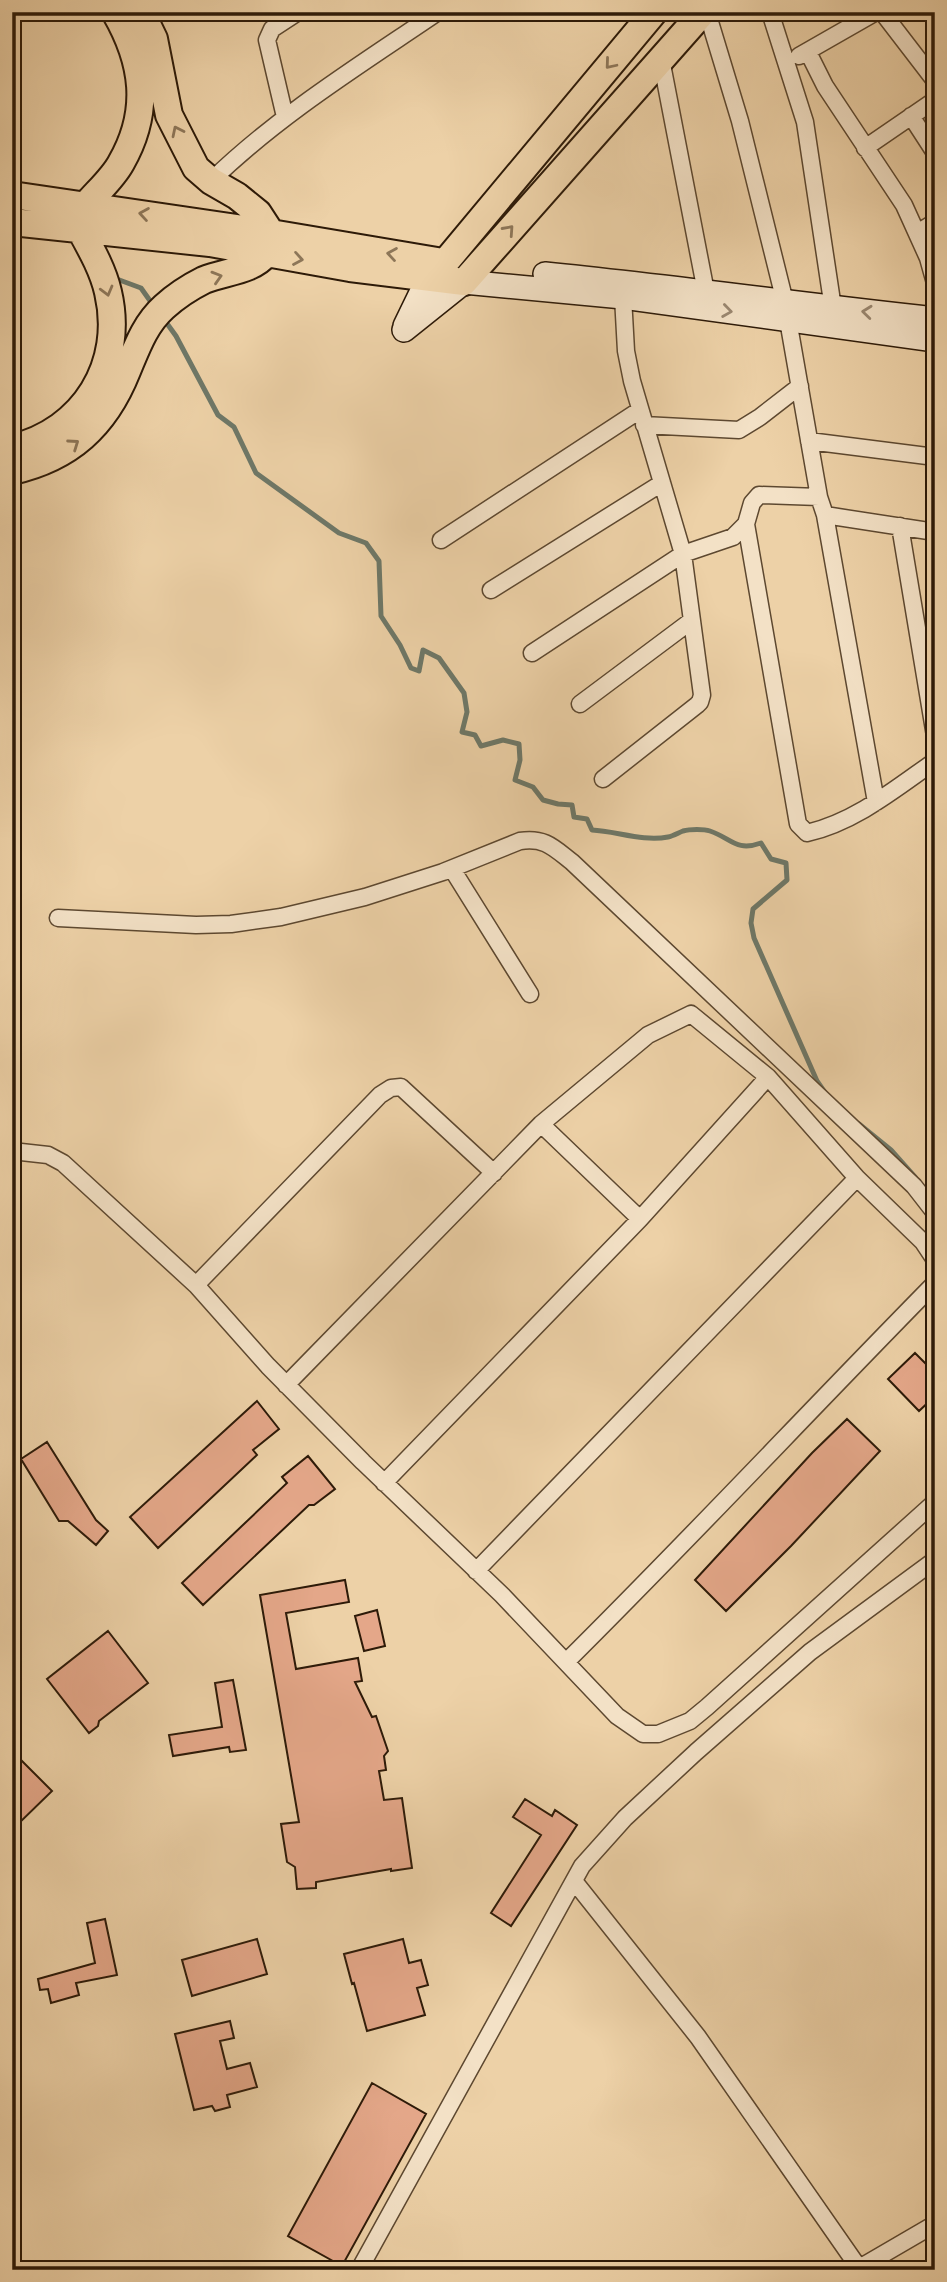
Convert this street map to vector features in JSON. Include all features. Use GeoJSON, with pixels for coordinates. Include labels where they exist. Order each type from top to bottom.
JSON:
{"type":"FeatureCollection","features":[{"type":"Feature","properties":{"kind":"main road"},"geometry":{"type":"LineString","coordinates":[[83,217],[121,164],[142,104],[136,60],[127,34],[115,12]]}},
{"type":"Feature","properties":{"kind":"main road"},"geometry":{"type":"LineString","coordinates":[[649,14],[438,270],[421,293],[404,330],[471,274],[705,12]]}},
{"type":"Feature","properties":{"kind":"main road"},"geometry":{"type":"LineString","coordinates":[[12,471],[51,458],[81,440],[111,402],[153,318],[179,295],[205,280],[260,261],[269,243],[258,213],[196,168],[169,115],[154,39],[144,13]]}},
{"type":"Feature","properties":{"kind":"main road"},"geometry":{"type":"LineString","coordinates":[[12,195],[83,217],[623,297],[787,311],[833,308],[935,319]]}},
{"type":"Feature","properties":{"kind":"main road"},"geometry":{"type":"LineString","coordinates":[[12,222],[83,217]]}},
{"type":"Feature","properties":{"kind":"main road"},"geometry":{"type":"LineString","coordinates":[[12,448],[26,445],[56,429],[77,412],[107,367],[112,341],[108,290],[83,217]]}},
{"type":"Feature","properties":{"kind":"main road"},"geometry":{"type":"LineString","coordinates":[[471,274],[706,292],[935,340]]}},
{"type":"Feature","properties":{"kind":"street"},"geometry":{"type":"LineString","coordinates":[[285,117],[267,40],[272,30],[298,12]]}},
{"type":"Feature","properties":{"kind":"street"},"geometry":{"type":"LineString","coordinates":[[211,181],[285,117],[438,12]]}},
{"type":"Feature","properties":{"kind":"street"},"geometry":{"type":"LineString","coordinates":[[705,12],[740,121],[787,311],[818,497],[825,515],[876,802]]}},
{"type":"Feature","properties":{"kind":"street"},"geometry":{"type":"LineString","coordinates":[[771,12],[805,122],[833,308]]}},
{"type":"Feature","properties":{"kind":"street"},"geometry":{"type":"LineString","coordinates":[[787,62],[879,12],[935,81]]}},
{"type":"Feature","properties":{"kind":"street"},"geometry":{"type":"LineString","coordinates":[[808,52],[825,86],[904,205],[928,258],[935,283]]}},
{"type":"Feature","properties":{"kind":"street"},"geometry":{"type":"LineString","coordinates":[[662,59],[706,292]]}},
{"type":"Feature","properties":{"kind":"street"},"geometry":{"type":"LineString","coordinates":[[865,148],[935,100]]}},
{"type":"Feature","properties":{"kind":"street"},"geometry":{"type":"LineString","coordinates":[[911,116],[935,153]]}},
{"type":"Feature","properties":{"kind":"street"},"geometry":{"type":"LineString","coordinates":[[917,233],[935,222]]}},
{"type":"Feature","properties":{"kind":"street"},"geometry":{"type":"LineString","coordinates":[[603,779],[701,702],[702,695],[683,554],[642,417],[626,351],[623,297]]}},
{"type":"Feature","properties":{"kind":"street"},"geometry":{"type":"LineString","coordinates":[[441,540],[642,417],[739,430],[800,386]]}},
{"type":"Feature","properties":{"kind":"street"},"geometry":{"type":"LineString","coordinates":[[809,441],[935,457]]}},
{"type":"Feature","properties":{"kind":"street"},"geometry":{"type":"LineString","coordinates":[[491,590],[663,483]]}},
{"type":"Feature","properties":{"kind":"street"},"geometry":{"type":"LineString","coordinates":[[818,497],[759,495],[752,503],[746,524],[798,824],[807,832],[828,828],[876,802],[935,761]]}},
{"type":"Feature","properties":{"kind":"street"},"geometry":{"type":"LineString","coordinates":[[825,515],[935,532]]}},
{"type":"Feature","properties":{"kind":"street"},"geometry":{"type":"LineString","coordinates":[[532,653],[683,554],[733,537],[746,524]]}},
{"type":"Feature","properties":{"kind":"street"},"geometry":{"type":"LineString","coordinates":[[900,526],[935,736]]}},
{"type":"Feature","properties":{"kind":"street"},"geometry":{"type":"LineString","coordinates":[[580,704],[691,621]]}},
{"type":"Feature","properties":{"kind":"street"},"geometry":{"type":"LineString","coordinates":[[58,918],[186,925],[231,924],[281,917],[365,897],[452,869],[520,841],[532,839],[549,844],[572,862],[906,1178],[935,1213]]}},
{"type":"Feature","properties":{"kind":"street"},"geometry":{"type":"LineString","coordinates":[[452,869],[530,994]]}},
{"type":"Feature","properties":{"kind":"street"},"geometry":{"type":"LineString","coordinates":[[286,1385],[541,1124],[648,1035],[691,1014],[768,1077],[857,1178],[923,1242],[935,1260]]}},
{"type":"Feature","properties":{"kind":"street"},"geometry":{"type":"LineString","coordinates":[[384,1483],[640,1219],[768,1077]]}},
{"type":"Feature","properties":{"kind":"street"},"geometry":{"type":"LineString","coordinates":[[196,1284],[380,1096],[391,1088],[401,1087],[494,1173]]}},
{"type":"Feature","properties":{"kind":"street"},"geometry":{"type":"LineString","coordinates":[[541,1124],[640,1219]]}},
{"type":"Feature","properties":{"kind":"street"},"geometry":{"type":"LineString","coordinates":[[12,1151],[48,1155],[63,1163],[196,1284],[286,1385],[476,1571],[617,1716],[643,1734],[658,1734],[690,1721],[935,1502]]}},
{"type":"Feature","properties":{"kind":"street"},"geometry":{"type":"LineString","coordinates":[[476,1571],[857,1178]]}},
{"type":"Feature","properties":{"kind":"street"},"geometry":{"type":"LineString","coordinates":[[566,1662],[687,1541],[799,1421],[935,1283]]}},
{"type":"Feature","properties":{"kind":"street"},"geometry":{"type":"LineString","coordinates":[[359,2270],[583,1866],[625,1818],[810,1652],[935,1560]]}},
{"type":"Feature","properties":{"kind":"street"},"geometry":{"type":"LineString","coordinates":[[574,1881],[698,2037],[858,2269],[935,2224]]}},
{"type":"Feature","properties":{"kind":"building"},"geometry":{"type":"Polygon","coordinates":[[[915,1353],[935,1373],[935,1396],[919,1411],[888,1379],[915,1353]]]}},
{"type":"Feature","properties":{"kind":"building"},"geometry":{"type":"Polygon","coordinates":[[[257,1401],[279,1429],[253,1450],[257,1455],[158,1548],[130,1517],[257,1401]]]}},
{"type":"Feature","properties":{"kind":"building"},"geometry":{"type":"Polygon","coordinates":[[[847,1419],[880,1451],[726,1611],[695,1580],[812,1453],[847,1419]]]}},
{"type":"Feature","properties":{"kind":"building"},"geometry":{"type":"Polygon","coordinates":[[[47,1442],[96,1520],[108,1531],[96,1545],[68,1521],[59,1521],[21,1459],[47,1442]]]}},
{"type":"Feature","properties":{"kind":"building"},"geometry":{"type":"Polygon","coordinates":[[[308,1456],[335,1489],[314,1505],[309,1505],[203,1605],[182,1583],[287,1483],[282,1477],[308,1456]]]}},
{"type":"Feature","properties":{"kind":"building"},"geometry":{"type":"Polygon","coordinates":[[[345,1580],[349,1602],[286,1613],[296,1669],[358,1658],[362,1681],[355,1682],[372,1717],[376,1716],[388,1751],[384,1756],[386,1770],[379,1771],[384,1800],[402,1798],[412,1868],[316,1882],[316,1888],[297,1889],[295,1867],[287,1862],[281,1824],[299,1822],[260,1595],[345,1580]]]}},
{"type":"Feature","properties":{"kind":"building"},"geometry":{"type":"Polygon","coordinates":[[[377,1610],[385,1646],[364,1651],[355,1616],[377,1610]]]}},
{"type":"Feature","properties":{"kind":"building"},"geometry":{"type":"Polygon","coordinates":[[[108,1631],[148,1683],[99,1721],[98,1726],[89,1733],[47,1679],[108,1631]]]}},
{"type":"Feature","properties":{"kind":"building"},"geometry":{"type":"Polygon","coordinates":[[[233,1680],[246,1750],[230,1752],[229,1747],[173,1756],[169,1735],[222,1727],[215,1683],[233,1680]]]}},
{"type":"Feature","properties":{"kind":"building"},"geometry":{"type":"Polygon","coordinates":[[[12,1751],[52,1791],[12,1830],[12,1751]]]}},
{"type":"Feature","properties":{"kind":"building"},"geometry":{"type":"Polygon","coordinates":[[[525,1799],[552,1816],[555,1810],[577,1825],[511,1926],[491,1913],[541,1835],[513,1817],[525,1799]]]}},
{"type":"Feature","properties":{"kind":"building"},"geometry":{"type":"Polygon","coordinates":[[[105,1919],[117,1975],[76,1983],[79,1995],[51,2003],[48,1989],[40,1990],[38,1979],[95,1963],[87,1923],[105,1919]]]}},
{"type":"Feature","properties":{"kind":"building"},"geometry":{"type":"Polygon","coordinates":[[[257,1939],[267,1974],[192,1996],[182,1960],[257,1939]]]}},
{"type":"Feature","properties":{"kind":"building"},"geometry":{"type":"Polygon","coordinates":[[[403,1939],[409,1963],[421,1960],[428,1985],[417,1988],[425,2015],[367,2031],[344,1954],[403,1939]]]}},
{"type":"Feature","properties":{"kind":"building"},"geometry":{"type":"Polygon","coordinates":[[[230,2021],[234,2038],[220,2041],[227,2069],[250,2063],[257,2087],[227,2095],[230,2107],[215,2111],[212,2106],[194,2110],[175,2034],[230,2021]]]}},
{"type":"Feature","properties":{"kind":"building"},"geometry":{"type":"Polygon","coordinates":[[[372,2083],[426,2114],[342,2266],[288,2236],[372,2083]]]}},
{"type":"Feature","properties":{"kind":"waterway"},"geometry":{"type":"LineString","coordinates":[[114,278],[141,288],[153,305]]}},
{"type":"Feature","properties":{"kind":"waterway"},"geometry":{"type":"LineString","coordinates":[[163,318],[176,336],[218,415],[234,427],[256,473],[339,533],[366,543],[379,561],[381,616],[411,668],[419,671],[423,650],[439,658],[464,693],[467,712],[462,732],[475,735],[481,746],[503,740],[519,744],[520,760],[515,780],[533,787],[543,800],[572,805],[574,817],[587,819],[592,830],[649,838],[668,837],[689,830],[707,830],[739,845],[761,843],[771,859],[786,863],[787,880],[753,909],[751,923],[754,938],[817,1081],[826,1094]]}},
{"type":"Feature","properties":{"kind":"waterway"},"geometry":{"type":"LineString","coordinates":[[859,1124],[891,1150],[915,1177]]}}]}
